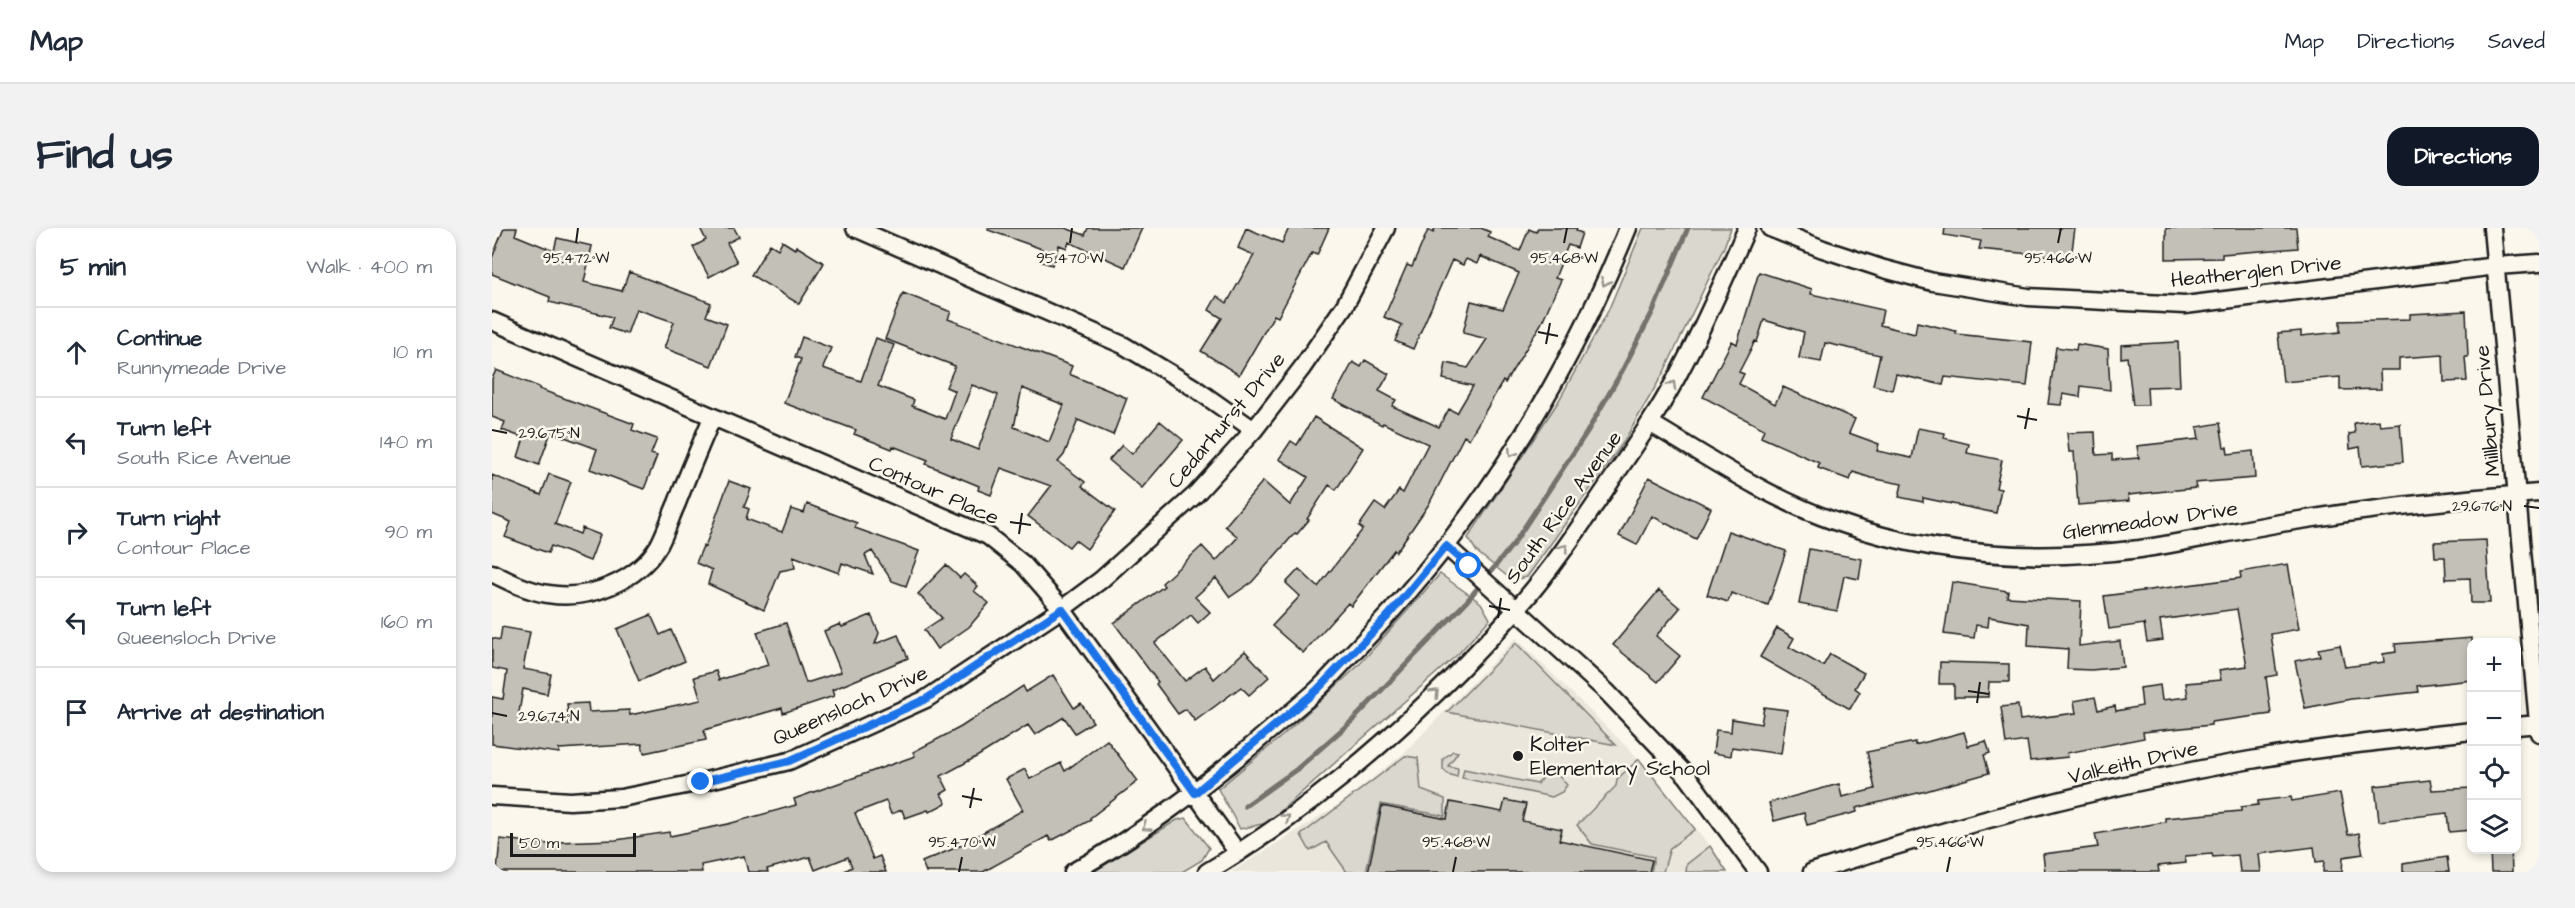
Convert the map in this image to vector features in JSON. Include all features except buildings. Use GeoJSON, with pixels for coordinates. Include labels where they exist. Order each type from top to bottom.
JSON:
{"type":"FeatureCollection","features":[{"type":"Feature","properties":{"kind":"street"},"geometry":{"type":"LineString","coordinates":[[855,228],[1123,345],[1193,387],[1254,430]]}},
{"type":"Feature","properties":{"kind":"street","name":"Cedarhurst Drive"},"geometry":{"type":"LineString","coordinates":[[1062,609],[1101,580],[1195,495],[1254,430],[1302,368],[1345,306],[1386,228]]}},
{"type":"Feature","properties":{"kind":"street"},"geometry":{"type":"LineString","coordinates":[[1073,872],[1118,847],[1195,793],[1317,690],[1389,615],[1446,546],[1494,482],[1538,411],[1581,334],[1628,228]]}},
{"type":"Feature","properties":{"kind":"street","name":"South Rice Avenue"},"geometry":{"type":"LineString","coordinates":[[1207,872],[1238,853],[1328,788],[1386,741],[1517,609],[1584,522],[1650,423],[1682,368],[1747,228]]}},
{"type":"Feature","properties":{"kind":"street","name":"Heatherglen Drive"},"geometry":{"type":"LineString","coordinates":[[1770,228],[1823,249],[1933,282],[2039,298],[2185,305],[2496,266],[2539,263]]}},
{"type":"Feature","properties":{"kind":"street","name":"Millbury Drive"},"geometry":{"type":"LineString","coordinates":[[2493,228],[2539,727]]}},
{"type":"Feature","properties":{"kind":"street","name":"Contour Place"},"geometry":{"type":"LineString","coordinates":[[492,321],[988,536],[1023,564],[1062,609],[1238,853]]}},
{"type":"Feature","properties":{"kind":"street"},"geometry":{"type":"LineString","coordinates":[[492,573],[520,586],[548,594],[599,590],[630,575],[644,565],[659,545],[712,418]]}},
{"type":"Feature","properties":{"kind":"street","name":"Glenmeadow Drive"},"geometry":{"type":"LineString","coordinates":[[1650,423],[1763,490],[1833,521],[1908,542],[1986,554],[2053,556],[2141,548],[2282,523],[2539,493]]}},
{"type":"Feature","properties":{"kind":"street"},"geometry":{"type":"LineString","coordinates":[[1446,546],[1607,692],[1687,776],[1758,872]]}},
{"type":"Feature","properties":{"kind":"street","name":"Queensloch Drive"},"geometry":{"type":"LineString","coordinates":[[492,796],[570,801],[621,798],[789,761],[926,699],[1062,609]]}},
{"type":"Feature","properties":{"kind":"street"},"geometry":{"type":"LineString","coordinates":[[2521,726],[2539,727]]}},
{"type":"Feature","properties":{"kind":"street","name":"Valkeith Drive"},"geometry":{"type":"LineString","coordinates":[[1812,872],[1870,853],[2023,811],[2151,781],[2249,760],[2331,747],[2467,732]]}},
{"type":"Feature","properties":{"kind":"shaded area"},"geometry":{"type":"Polygon","coordinates":[[[1643,228],[1731,228],[1664,372],[1623,443],[1527,577],[1512,580],[1477,552],[1468,538],[1558,402],[1608,311],[1643,228]]]}},
{"type":"Feature","properties":{"kind":"shaded area"},"geometry":{"type":"Polygon","coordinates":[[[1440,574],[1481,603],[1490,619],[1458,654],[1267,823],[1240,829],[1218,789],[1282,736],[1358,666],[1440,574]]]}},
{"type":"Feature","properties":{"kind":"shaded area","name":"Kolter Elementary School"},"geometry":{"type":"Polygon","coordinates":[[[1516,638],[1639,759],[1710,846],[1727,872],[1231,872],[1341,803],[1404,753],[1516,638]]]}},
{"type":"Feature","properties":{"kind":"shaded area"},"geometry":{"type":"Polygon","coordinates":[[[1516,643],[1616,745],[1447,712],[1516,643]]]}},
{"type":"Feature","properties":{"kind":"shaded area"},"geometry":{"type":"Polygon","coordinates":[[[1453,751],[1458,752],[1448,766],[1458,768],[1457,777],[1448,774],[1443,769],[1443,759],[1453,751]]]}},
{"type":"Feature","properties":{"kind":"shaded area"},"geometry":{"type":"Polygon","coordinates":[[[1405,756],[1418,758],[1421,790],[1445,799],[1445,816],[1381,804],[1366,872],[1347,872],[1326,842],[1310,851],[1301,835],[1405,756]]]}},
{"type":"Feature","properties":{"kind":"shaded area"},"geometry":{"type":"Polygon","coordinates":[[[1639,759],[1695,829],[1670,848],[1663,872],[1651,872],[1654,857],[1592,844],[1577,825],[1616,786],[1617,779],[1639,759]]]}},
{"type":"Feature","properties":{"kind":"shaded area"},"geometry":{"type":"Polygon","coordinates":[[[1464,769],[1537,784],[1549,771],[1555,772],[1567,785],[1562,792],[1552,797],[1462,778],[1464,769]]]}},
{"type":"Feature","properties":{"kind":"shaded area"},"geometry":{"type":"Polygon","coordinates":[[[1186,818],[1209,848],[1202,860],[1182,872],[1093,872],[1177,820],[1186,818]]]}},
{"type":"Feature","properties":{"kind":"shaded area"},"geometry":{"type":"Polygon","coordinates":[[[1710,846],[1727,872],[1686,872],[1687,864],[1710,846]]]}},
{"type":"Feature","properties":{"kind":"waterway"},"geometry":{"type":"LineString","coordinates":[[1245,806],[1297,769],[1353,720],[1467,601],[1514,543],[1587,432],[1622,371],[1653,311],[1688,228]]}},
{"type":"Feature","properties":{"kind":"place","name":"Kolter Elementary School"},"geometry":{"type":"Point","coordinates":[1518,756]}},
{"type":"Feature","properties":{"kind":"route"},"geometry":{"type":"LineString","coordinates":[[701,782],[789,761],[926,699],[1062,609],[1195,793],[1317,690],[1389,615],[1446,546],[1469,566]]}}]}
